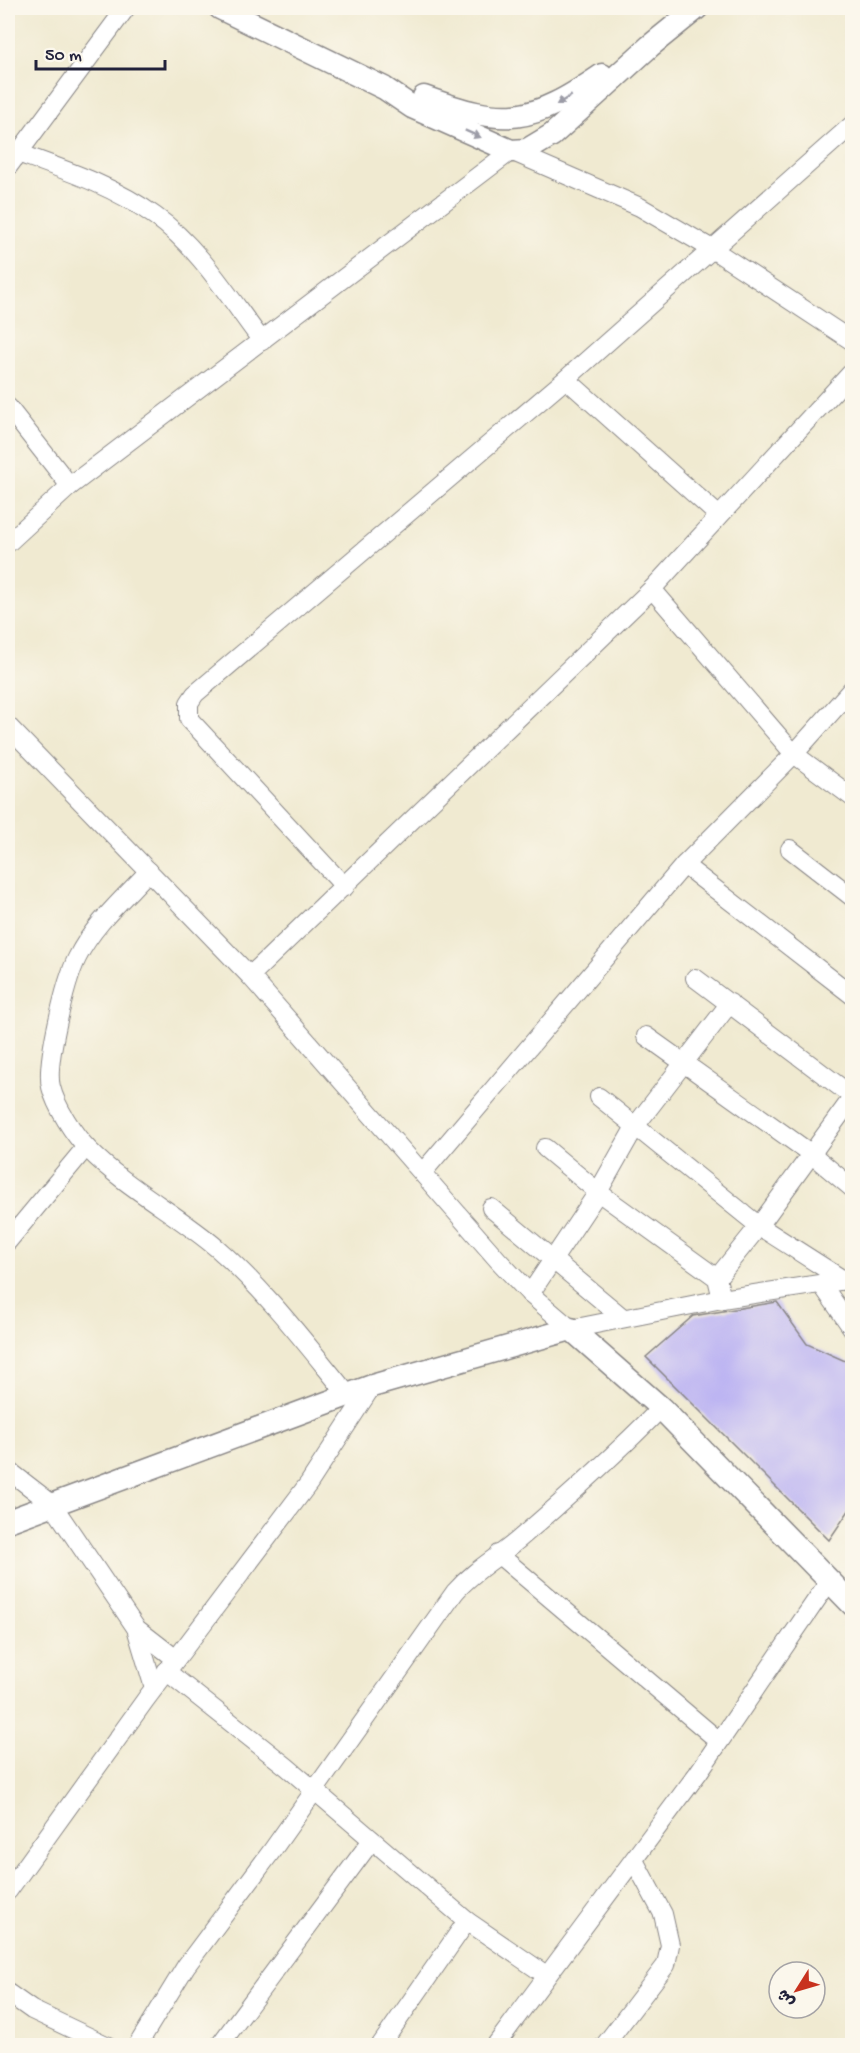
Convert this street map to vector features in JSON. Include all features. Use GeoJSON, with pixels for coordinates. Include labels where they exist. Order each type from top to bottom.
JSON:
{"type":"FeatureCollection","features":[{"type":"Feature","properties":{"kind":"street"},"geometry":{"type":"LineString","coordinates":[[126,8],[13,160],[81,175],[157,216],[190,248],[262,341]]}},
{"type":"Feature","properties":{"kind":"street"},"geometry":{"type":"LineString","coordinates":[[220,8],[384,87],[412,107],[640,207],[712,249],[852,341]]}},
{"type":"Feature","properties":{"kind":"street"},"geometry":{"type":"LineString","coordinates":[[8,543],[70,486],[511,151],[537,146],[569,121],[650,46],[697,8]]}},
{"type":"Feature","properties":{"kind":"street"},"geometry":{"type":"LineString","coordinates":[[511,151],[502,136],[502,127],[516,117],[555,105],[650,46]]}},
{"type":"Feature","properties":{"kind":"street"},"geometry":{"type":"LineString","coordinates":[[384,87],[417,95],[466,112],[516,117],[534,127],[537,146]]}},
{"type":"Feature","properties":{"kind":"street"},"geometry":{"type":"LineString","coordinates":[[345,887],[203,736],[189,719],[189,703],[195,694],[566,379],[852,125]]}},
{"type":"Feature","properties":{"kind":"street"},"geometry":{"type":"LineString","coordinates":[[250,976],[652,589],[852,372]]}},
{"type":"Feature","properties":{"kind":"street"},"geometry":{"type":"LineString","coordinates":[[566,379],[719,516]]}},
{"type":"Feature","properties":{"kind":"street"},"geometry":{"type":"LineString","coordinates":[[8,407],[70,486]]}},
{"type":"Feature","properties":{"kind":"street"},"geometry":{"type":"LineString","coordinates":[[652,589],[794,754],[852,797]]}},
{"type":"Feature","properties":{"kind":"street"},"geometry":{"type":"LineString","coordinates":[[423,1172],[684,865],[794,754],[852,689]]}},
{"type":"Feature","properties":{"kind":"street"},"geometry":{"type":"LineString","coordinates":[[8,726],[250,976],[530,1294],[661,1408],[852,1604]]}},
{"type":"Feature","properties":{"kind":"street"},"geometry":{"type":"LineString","coordinates":[[790,849],[852,897]]}},
{"type":"Feature","properties":{"kind":"street"},"geometry":{"type":"LineString","coordinates":[[684,865],[852,995]]}},
{"type":"Feature","properties":{"kind":"street"},"geometry":{"type":"LineString","coordinates":[[149,871],[95,929],[76,959],[64,998],[50,1066],[50,1086],[61,1110],[86,1147],[131,1185],[188,1225],[243,1272],[294,1328],[348,1395]]}},
{"type":"Feature","properties":{"kind":"street"},"geometry":{"type":"LineString","coordinates":[[695,978],[852,1097],[759,1226],[717,1278]]}},
{"type":"Feature","properties":{"kind":"street"},"geometry":{"type":"LineString","coordinates":[[530,1294],[598,1192],[636,1125],[730,1003]]}},
{"type":"Feature","properties":{"kind":"street"},"geometry":{"type":"LineString","coordinates":[[646,1036],[810,1153],[852,1188]]}},
{"type":"Feature","properties":{"kind":"street"},"geometry":{"type":"LineString","coordinates":[[599,1097],[759,1226],[849,1280]]}},
{"type":"Feature","properties":{"kind":"street"},"geometry":{"type":"LineString","coordinates":[[8,1241],[86,1147]]}},
{"type":"Feature","properties":{"kind":"street"},"geometry":{"type":"LineString","coordinates":[[545,1148],[598,1192],[717,1278],[722,1299]]}},
{"type":"Feature","properties":{"kind":"street"},"geometry":{"type":"LineString","coordinates":[[491,1209],[623,1318]]}},
{"type":"Feature","properties":{"kind":"street"},"geometry":{"type":"LineString","coordinates":[[8,1521],[372,1386],[572,1329],[722,1299],[849,1280]]}},
{"type":"Feature","properties":{"kind":"street"},"geometry":{"type":"LineString","coordinates":[[822,1285],[852,1328]]}},
{"type":"Feature","properties":{"kind":"street"},"geometry":{"type":"LineString","coordinates":[[8,1892],[153,1688],[309,1483],[372,1386]]}},
{"type":"Feature","properties":{"kind":"street"},"geometry":{"type":"LineString","coordinates":[[137,2046],[186,1966],[271,1852],[454,1592],[471,1573],[537,1524],[623,1447],[661,1408]]}},
{"type":"Feature","properties":{"kind":"street"},"geometry":{"type":"LineString","coordinates":[[8,1470],[52,1504],[136,1628],[171,1665],[313,1791],[467,1921],[546,1975]]}},
{"type":"Feature","properties":{"kind":"street"},"geometry":{"type":"LineString","coordinates":[[498,1554],[719,1741]]}},
{"type":"Feature","properties":{"kind":"street"},"geometry":{"type":"LineString","coordinates":[[495,2046],[546,1975],[634,1862],[830,1580]]}},
{"type":"Feature","properties":{"kind":"street"},"geometry":{"type":"LineString","coordinates":[[136,1628],[153,1688]]}},
{"type":"Feature","properties":{"kind":"street"},"geometry":{"type":"LineString","coordinates":[[219,2046],[372,1840]]}},
{"type":"Feature","properties":{"kind":"street"},"geometry":{"type":"LineString","coordinates":[[604,2046],[666,1965],[670,1945],[663,1914],[634,1862]]}},
{"type":"Feature","properties":{"kind":"street"},"geometry":{"type":"LineString","coordinates":[[380,2046],[467,1921]]}},
{"type":"Feature","properties":{"kind":"street"},"geometry":{"type":"LineString","coordinates":[[8,1993],[32,2010],[108,2046]]}},
{"type":"Feature","properties":{"kind":"building"},"geometry":{"type":"Polygon","coordinates":[[[777,1302],[807,1344],[852,1364],[852,1506],[829,1540],[646,1357],[693,1316],[777,1302]]]}}]}
